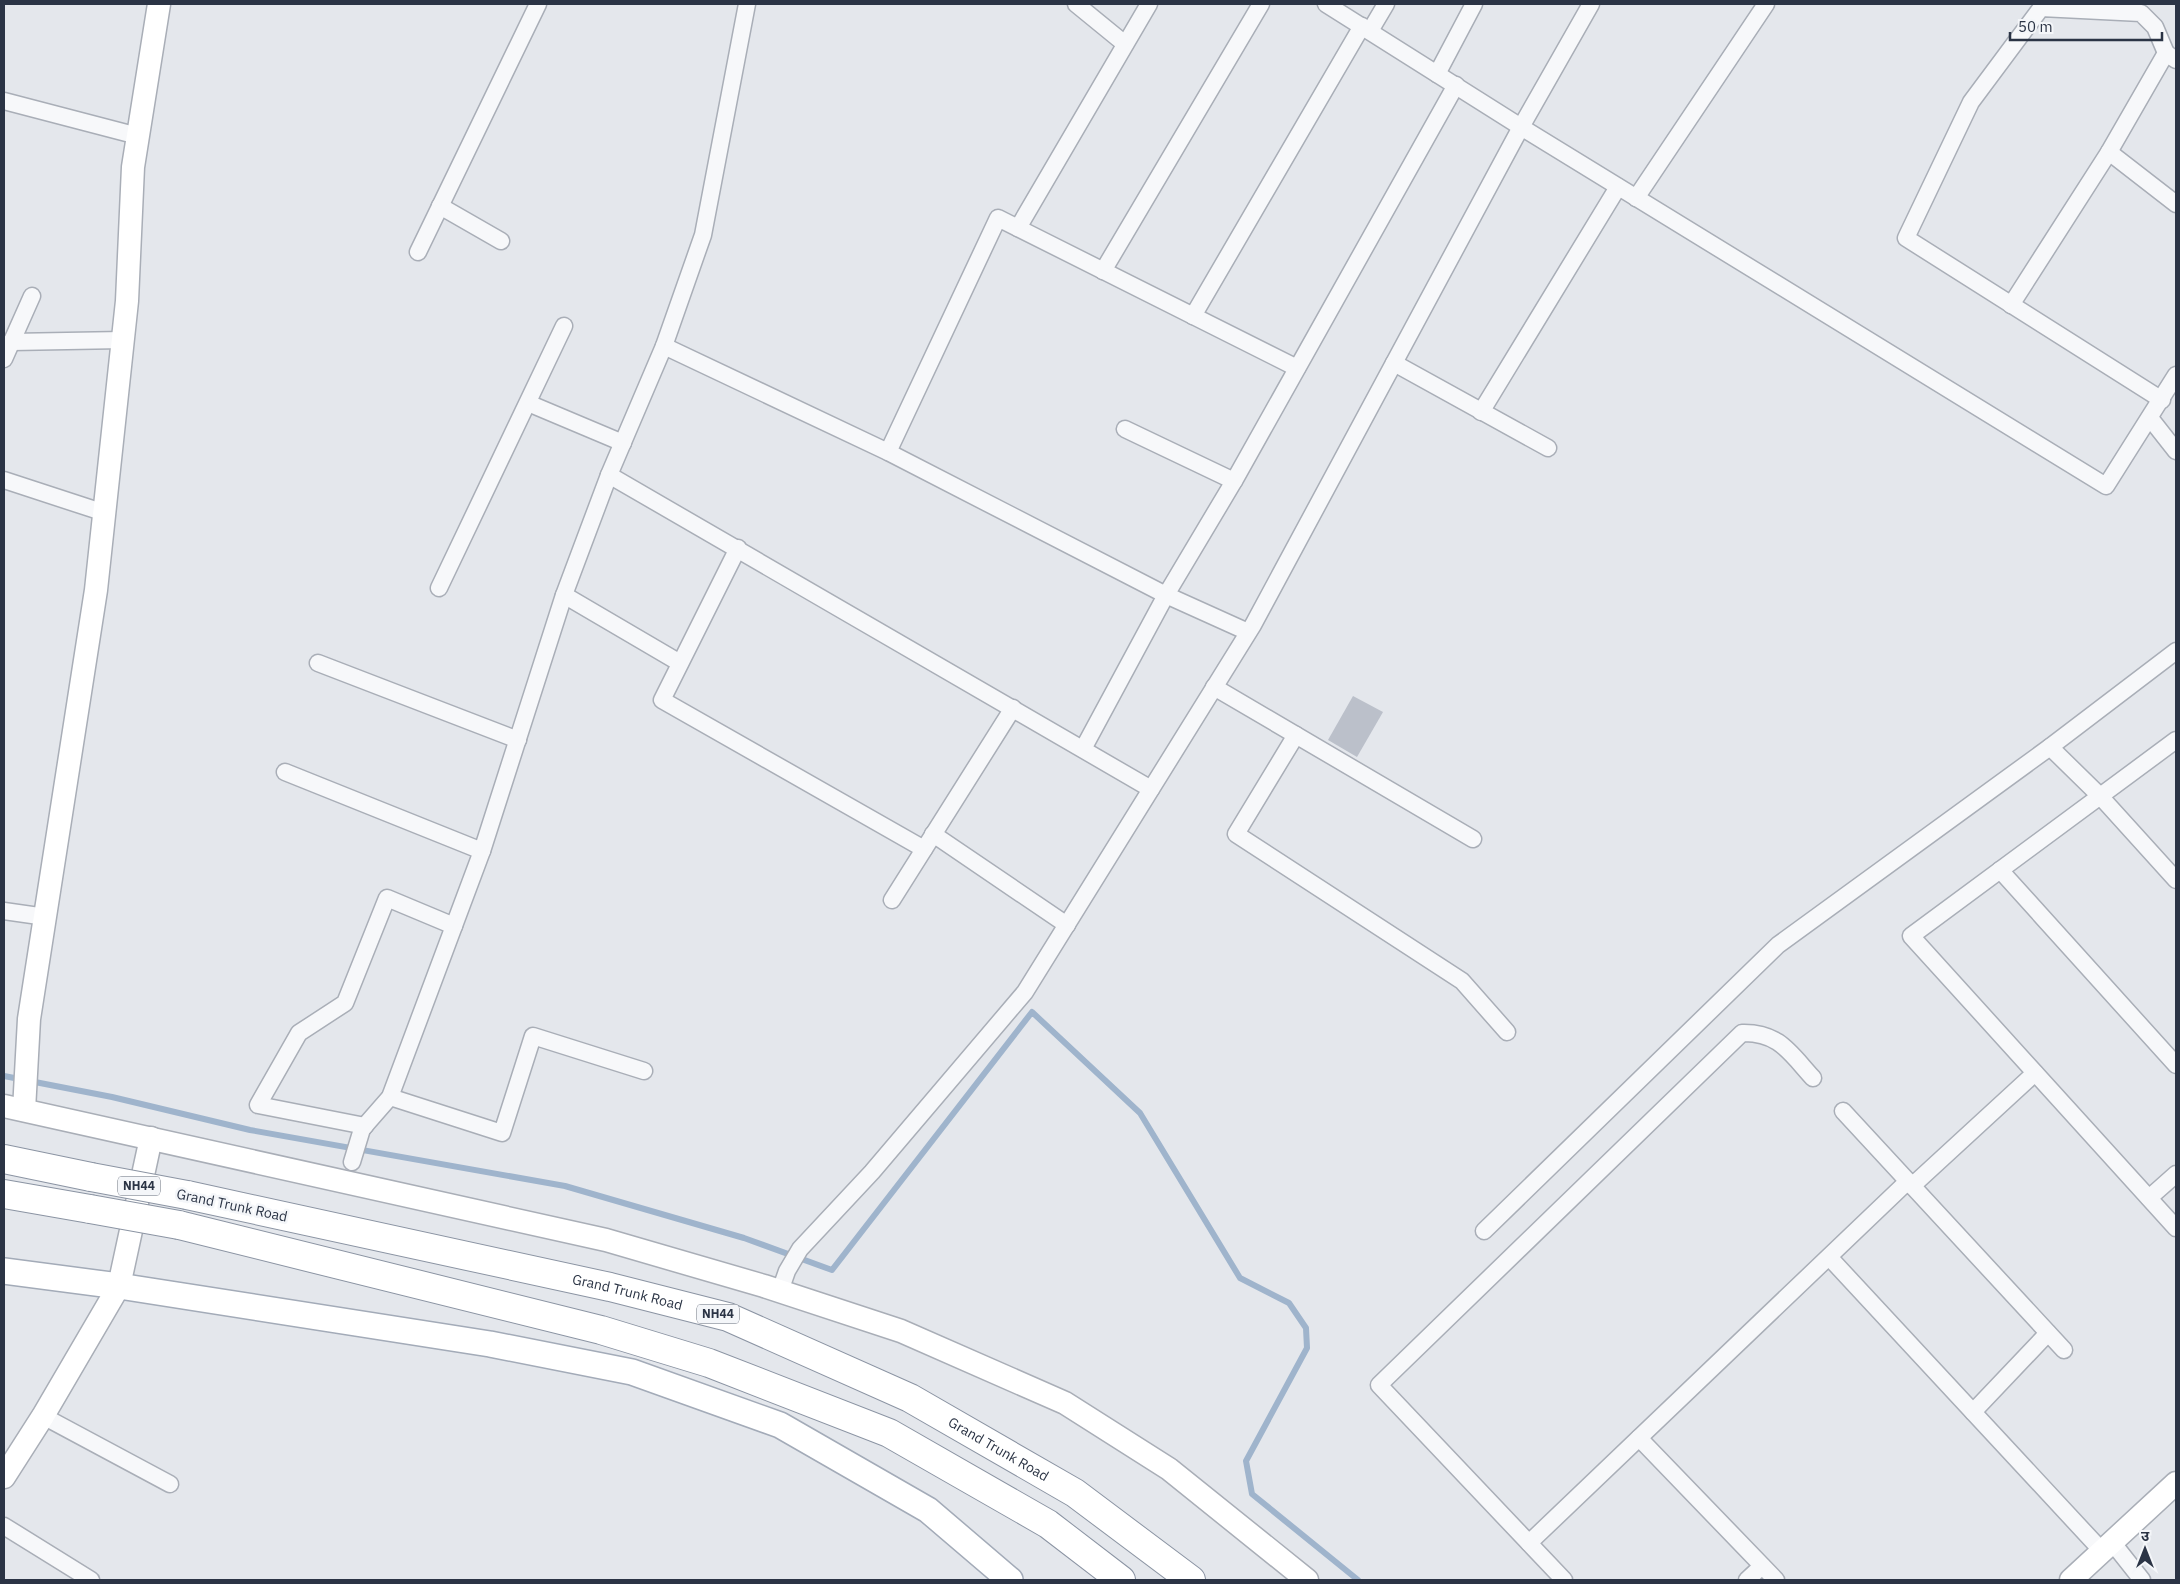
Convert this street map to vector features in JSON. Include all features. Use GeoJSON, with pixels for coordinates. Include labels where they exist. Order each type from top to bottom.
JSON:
{"type":"FeatureCollection","features":[{"type":"Feature","properties":{"kind":"highway","name":"Grand Trunk Road"},"geometry":{"type":"LineString","coordinates":[[4,1159],[187,1195],[610,1287],[728,1316],[910,1398],[1075,1493],[1191,1580]]}},
{"type":"Feature","properties":{"kind":"highway","name":"NH44"},"geometry":{"type":"LineString","coordinates":[[4,1194],[180,1225],[601,1330],[718,1367],[889,1433],[1048,1524],[1122,1580]]}},
{"type":"Feature","properties":{"kind":"main road"},"geometry":{"type":"LineString","coordinates":[[4,1271],[119,1286],[490,1344],[632,1372],[780,1425],[928,1510],[1010,1580]]}},
{"type":"Feature","properties":{"kind":"street"},"geometry":{"type":"LineString","coordinates":[[159,4],[133,167],[128,301],[96,590],[48,886],[46,917],[29,1019],[28,1062],[18,1103],[151,1138],[783,1281],[1065,1403],[1169,1469],[1307,1580]]}},
{"type":"Feature","properties":{"kind":"street"},"geometry":{"type":"LineString","coordinates":[[418,252],[538,4]]}},
{"type":"Feature","properties":{"kind":"street"},"geometry":{"type":"LineString","coordinates":[[352,1162],[364,1128],[390,1097],[482,851],[564,595],[609,475],[664,346],[703,234],[747,4]]}},
{"type":"Feature","properties":{"kind":"street"},"geometry":{"type":"LineString","coordinates":[[1076,4],[1125,44]]}},
{"type":"Feature","properties":{"kind":"street"},"geometry":{"type":"LineString","coordinates":[[1018,228],[1149,4]]}},
{"type":"Feature","properties":{"kind":"street"},"geometry":{"type":"LineString","coordinates":[[1103,271],[1261,4]]}},
{"type":"Feature","properties":{"kind":"street"},"geometry":{"type":"LineString","coordinates":[[1326,4],[1618,187],[2106,486],[2176,375]]}},
{"type":"Feature","properties":{"kind":"street"},"geometry":{"type":"LineString","coordinates":[[1193,316],[1366,29],[1386,4]]}},
{"type":"Feature","properties":{"kind":"street"},"geometry":{"type":"LineString","coordinates":[[1437,74],[1474,4]]}},
{"type":"Feature","properties":{"kind":"street"},"geometry":{"type":"LineString","coordinates":[[783,1281],[800,1249],[872,1172],[1025,992],[1248,632],[1521,127],[1591,4]]}},
{"type":"Feature","properties":{"kind":"street"},"geometry":{"type":"LineString","coordinates":[[1636,198],[1766,4]]}},
{"type":"Feature","properties":{"kind":"street"},"geometry":{"type":"LineString","coordinates":[[2011,305],[2171,56],[2155,27],[2141,13],[2040,8],[1971,102],[1906,238],[2011,305],[2162,400]]}},
{"type":"Feature","properties":{"kind":"street"},"geometry":{"type":"LineString","coordinates":[[1083,749],[1166,595],[1234,481],[1456,85]]}},
{"type":"Feature","properties":{"kind":"street"},"geometry":{"type":"LineString","coordinates":[[4,101],[138,136]]}},
{"type":"Feature","properties":{"kind":"street"},"geometry":{"type":"LineString","coordinates":[[2109,152],[2176,204]]}},
{"type":"Feature","properties":{"kind":"street"},"geometry":{"type":"LineString","coordinates":[[1482,412],[1618,187]]}},
{"type":"Feature","properties":{"kind":"street"},"geometry":{"type":"LineString","coordinates":[[440,206],[501,241]]}},
{"type":"Feature","properties":{"kind":"street"},"geometry":{"type":"LineString","coordinates":[[888,452],[998,218],[1297,368]]}},
{"type":"Feature","properties":{"kind":"street"},"geometry":{"type":"LineString","coordinates":[[4,359],[32,296]]}},
{"type":"Feature","properties":{"kind":"street"},"geometry":{"type":"LineString","coordinates":[[439,588],[564,326]]}},
{"type":"Feature","properties":{"kind":"street"},"geometry":{"type":"LineString","coordinates":[[11,342],[123,340]]}},
{"type":"Feature","properties":{"kind":"street"},"geometry":{"type":"LineString","coordinates":[[664,346],[888,452],[1166,595],[1248,632]]}},
{"type":"Feature","properties":{"kind":"street"},"geometry":{"type":"LineString","coordinates":[[1394,363],[1548,448]]}},
{"type":"Feature","properties":{"kind":"street"},"geometry":{"type":"LineString","coordinates":[[528,403],[623,443]]}},
{"type":"Feature","properties":{"kind":"street"},"geometry":{"type":"LineString","coordinates":[[2150,418],[2176,451]]}},
{"type":"Feature","properties":{"kind":"street"},"geometry":{"type":"LineString","coordinates":[[1124,429],[1234,481]]}},
{"type":"Feature","properties":{"kind":"street"},"geometry":{"type":"LineString","coordinates":[[609,475],[738,548],[1151,789]]}},
{"type":"Feature","properties":{"kind":"street"},"geometry":{"type":"LineString","coordinates":[[4,480],[104,513]]}},
{"type":"Feature","properties":{"kind":"street"},"geometry":{"type":"LineString","coordinates":[[738,548],[662,700],[924,848]]}},
{"type":"Feature","properties":{"kind":"street"},"geometry":{"type":"LineString","coordinates":[[564,595],[680,663]]}},
{"type":"Feature","properties":{"kind":"street"},"geometry":{"type":"LineString","coordinates":[[1484,1231],[1778,946],[2050,747],[2176,651]]}},
{"type":"Feature","properties":{"kind":"street"},"geometry":{"type":"LineString","coordinates":[[318,663],[518,740]]}},
{"type":"Feature","properties":{"kind":"street"},"geometry":{"type":"LineString","coordinates":[[1214,687],[1473,839]]}},
{"type":"Feature","properties":{"kind":"street"},"geometry":{"type":"LineString","coordinates":[[892,900],[1014,708]]}},
{"type":"Feature","properties":{"kind":"street"},"geometry":{"type":"LineString","coordinates":[[1296,735],[1236,834],[1462,981],[1507,1032]]}},
{"type":"Feature","properties":{"kind":"street"},"geometry":{"type":"LineString","coordinates":[[2175,744],[2100,796],[1911,936],[2176,1228]]}},
{"type":"Feature","properties":{"kind":"street"},"geometry":{"type":"LineString","coordinates":[[2050,747],[2100,796],[2176,880]]}},
{"type":"Feature","properties":{"kind":"street"},"geometry":{"type":"LineString","coordinates":[[285,772],[482,851]]}},
{"type":"Feature","properties":{"kind":"street"},"geometry":{"type":"LineString","coordinates":[[933,834],[1067,925]]}},
{"type":"Feature","properties":{"kind":"street"},"geometry":{"type":"LineString","coordinates":[[2000,870],[2176,1065]]}},
{"type":"Feature","properties":{"kind":"street"},"geometry":{"type":"LineString","coordinates":[[364,1128],[258,1105],[299,1033],[345,1003],[387,898],[454,926]]}},
{"type":"Feature","properties":{"kind":"street"},"geometry":{"type":"LineString","coordinates":[[4,910],[46,917]]}},
{"type":"Feature","properties":{"kind":"street"},"geometry":{"type":"LineString","coordinates":[[1564,1580],[1379,1385],[1742,1033],[1758,1033],[1779,1041],[1813,1078]]}},
{"type":"Feature","properties":{"kind":"street"},"geometry":{"type":"LineString","coordinates":[[390,1097],[502,1133],[533,1036],[644,1071]]}},
{"type":"Feature","properties":{"kind":"street"},"geometry":{"type":"LineString","coordinates":[[1529,1543],[1829,1257],[2035,1073]]}},
{"type":"Feature","properties":{"kind":"street"},"geometry":{"type":"LineString","coordinates":[[1842,1111],[2064,1350]]}},
{"type":"Feature","properties":{"kind":"street"},"geometry":{"type":"LineString","coordinates":[[4,1477],[43,1416],[119,1286],[151,1138]]}},
{"type":"Feature","properties":{"kind":"street"},"geometry":{"type":"LineString","coordinates":[[2149,1198],[2176,1174]]}},
{"type":"Feature","properties":{"kind":"street"},"geometry":{"type":"LineString","coordinates":[[1829,1257],[1973,1412],[2142,1580]]}},
{"type":"Feature","properties":{"kind":"street"},"geometry":{"type":"LineString","coordinates":[[1973,1412],[2048,1334]]}},
{"type":"Feature","properties":{"kind":"street"},"geometry":{"type":"LineString","coordinates":[[43,1416],[170,1484]]}},
{"type":"Feature","properties":{"kind":"street"},"geometry":{"type":"LineString","coordinates":[[1639,1438],[1776,1580]]}},
{"type":"Feature","properties":{"kind":"street"},"geometry":{"type":"LineString","coordinates":[[2071,1580],[2176,1483]]}},
{"type":"Feature","properties":{"kind":"street"},"geometry":{"type":"LineString","coordinates":[[4,1526],[91,1580]]}},
{"type":"Feature","properties":{"kind":"street"},"geometry":{"type":"LineString","coordinates":[[1747,1580],[1762,1566]]}},
{"type":"Feature","properties":{"kind":"building"},"geometry":{"type":"Polygon","coordinates":[[[1353,696],[1383,712],[1357,757],[1328,740],[1353,696]]]}},
{"type":"Feature","properties":{"kind":"waterway"},"geometry":{"type":"LineString","coordinates":[[4,1076],[112,1097],[250,1130],[565,1186],[744,1238],[832,1270],[1032,1012],[1140,1113],[1240,1278],[1289,1303],[1306,1328],[1307,1348],[1246,1461],[1252,1494],[1358,1580]]}}]}
